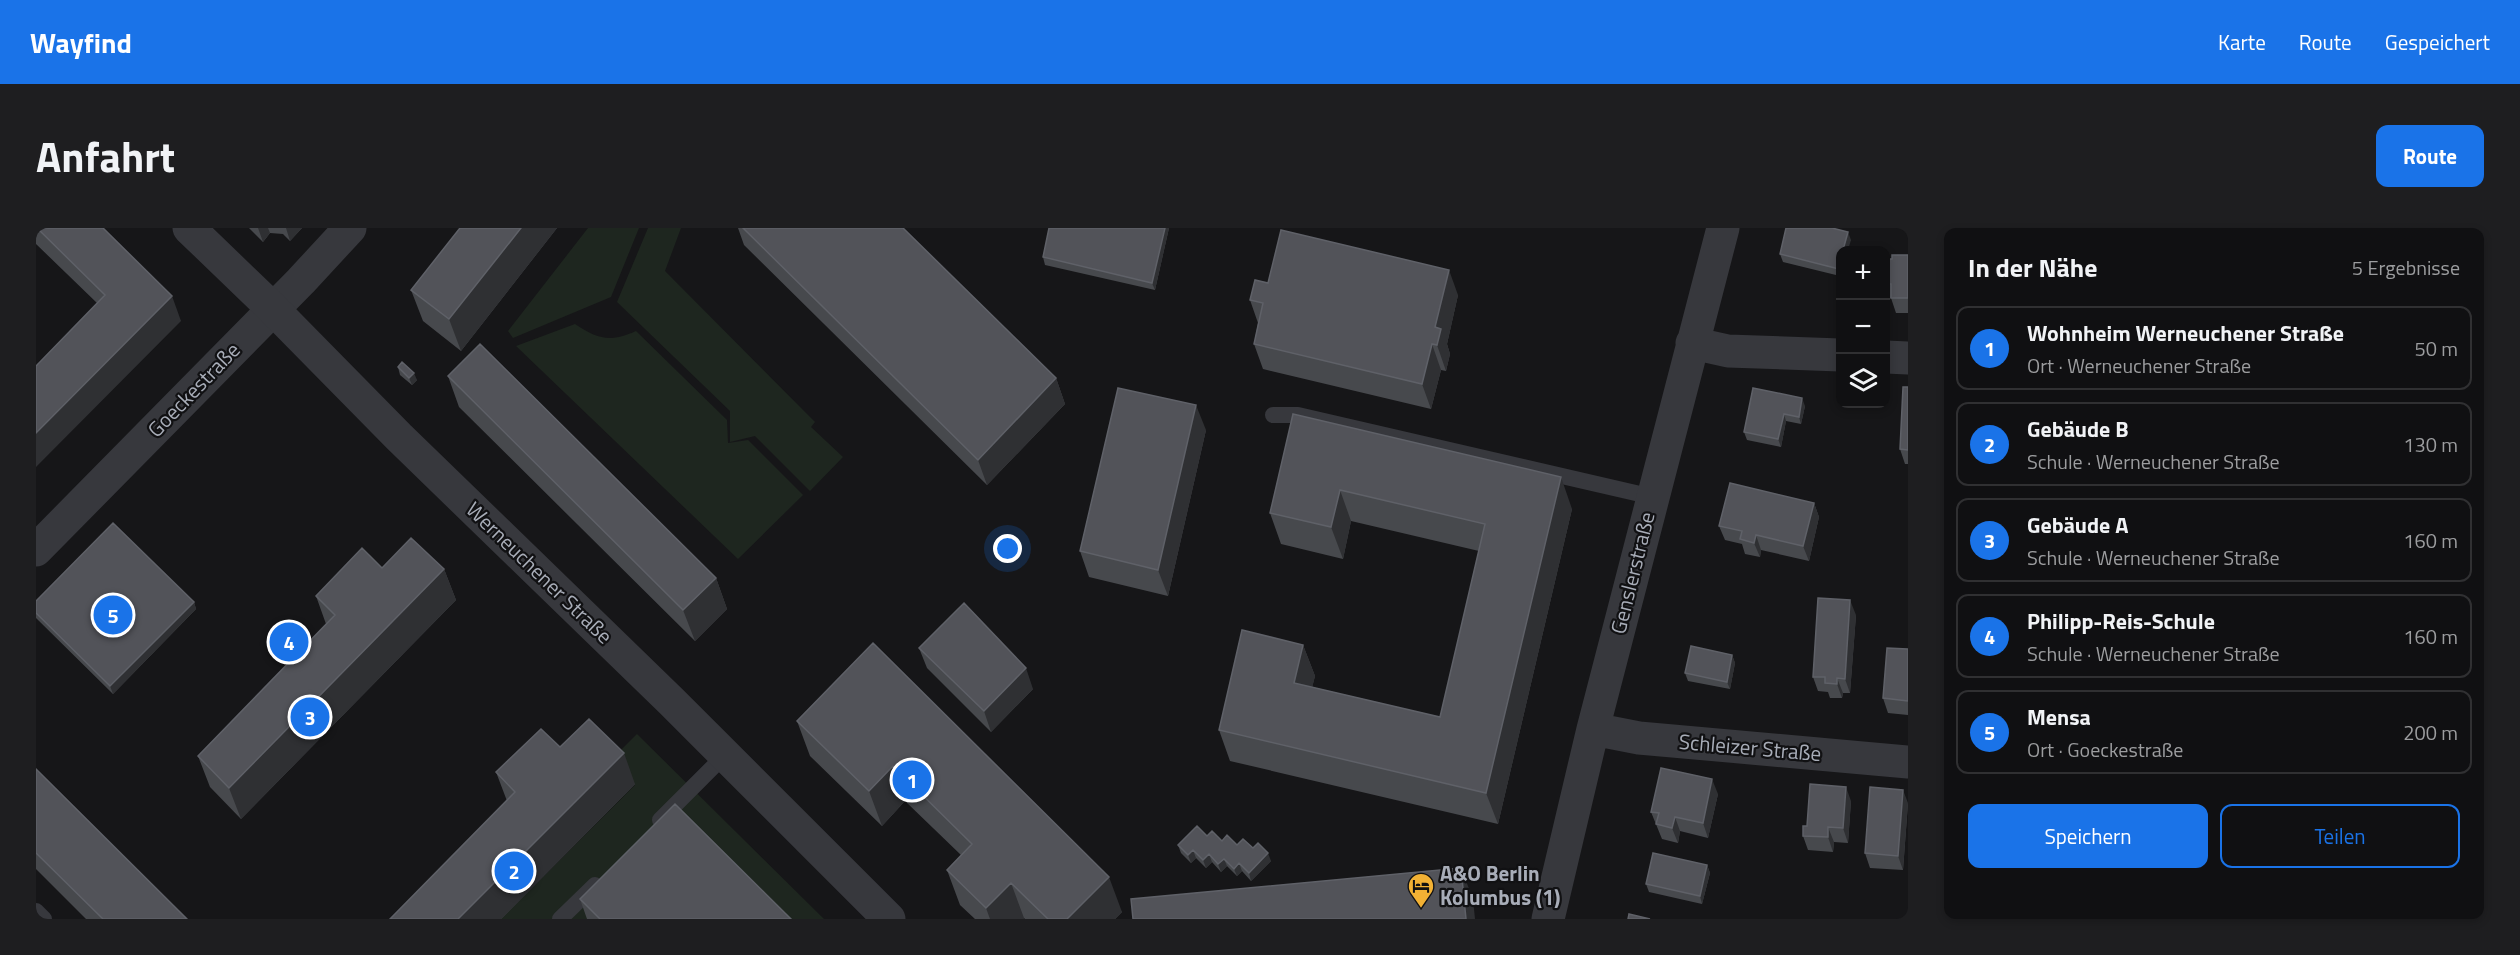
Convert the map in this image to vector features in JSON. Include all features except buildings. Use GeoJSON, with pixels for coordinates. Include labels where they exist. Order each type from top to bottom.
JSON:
{"type":"FeatureCollection","features":[{"type":"Feature","properties":{"kind":"street","name":"Werneuchener Straße"},"geometry":{"type":"LineString","coordinates":[[189,228],[889,919]]}},
{"type":"Feature","properties":{"kind":"street","name":"Goeckestraße"},"geometry":{"type":"LineString","coordinates":[[36,550],[350,228]]}},
{"type":"Feature","properties":{"kind":"street","name":"Genslerstraße"},"geometry":{"type":"LineString","coordinates":[[1548,919],[1593,729],[1723,228]]}},
{"type":"Feature","properties":{"kind":"street"},"geometry":{"type":"LineString","coordinates":[[1692,343],[1728,351],[1836,356]]}},
{"type":"Feature","properties":{"kind":"street"},"geometry":{"type":"LineString","coordinates":[[1890,357],[1908,358]]}},
{"type":"Feature","properties":{"kind":"street","name":"Schleizer Straße"},"geometry":{"type":"LineString","coordinates":[[1593,729],[1639,738],[1908,762]]}},
{"type":"Feature","properties":{"kind":"lane"},"geometry":{"type":"LineString","coordinates":[[1273,414],[1298,414],[1653,497]]}},
{"type":"Feature","properties":{"kind":"lane"},"geometry":{"type":"LineString","coordinates":[[650,831],[725,755]]}},
{"type":"Feature","properties":{"kind":"lane"},"geometry":{"type":"LineString","coordinates":[[560,919],[609,871]]}},
{"type":"Feature","properties":{"kind":"lane"},"geometry":{"type":"LineString","coordinates":[[36,911],[44,919]]}},
{"type":"Feature","properties":{"kind":"shaded area"},"geometry":{"type":"Polygon","coordinates":[[[588,228],[639,228],[611,297],[513,338],[508,331],[588,228]]]}},
{"type":"Feature","properties":{"kind":"shaded area"},"geometry":{"type":"Polygon","coordinates":[[[648,228],[681,228],[665,271],[815,422],[811,427],[843,457],[810,491],[755,436],[730,442],[730,411],[617,302],[648,228]]]}},
{"type":"Feature","properties":{"kind":"shaded area"},"geometry":{"type":"Polygon","coordinates":[[[575,324],[604,338],[619,337],[636,331],[727,420],[728,443],[748,440],[803,495],[738,559],[516,346],[575,324]]]}},
{"type":"Feature","properties":{"kind":"shaded area"},"geometry":{"type":"Polygon","coordinates":[[[637,734],[824,919],[501,919],[635,785],[611,760],[637,734]]]}},
{"type":"Feature","properties":{"kind":"place","name":"Mensa"},"geometry":{"type":"Point","coordinates":[113,615]}},
{"type":"Feature","properties":{"kind":"place","name":"Philipp-Reis-Schule"},"geometry":{"type":"Point","coordinates":[289,642]}},
{"type":"Feature","properties":{"kind":"place","name":"Gebäude A"},"geometry":{"type":"Point","coordinates":[310,717]}},
{"type":"Feature","properties":{"kind":"place","name":"Wohnheim Werneuchener Straße"},"geometry":{"type":"Point","coordinates":[912,780]}},
{"type":"Feature","properties":{"kind":"place","name":"Gebäude B"},"geometry":{"type":"Point","coordinates":[514,871]}},
{"type":"Feature","properties":{"kind":"place","name":"A&O Berlin Kolumbus (1)"},"geometry":{"type":"Point","coordinates":[1421,909]}}]}
